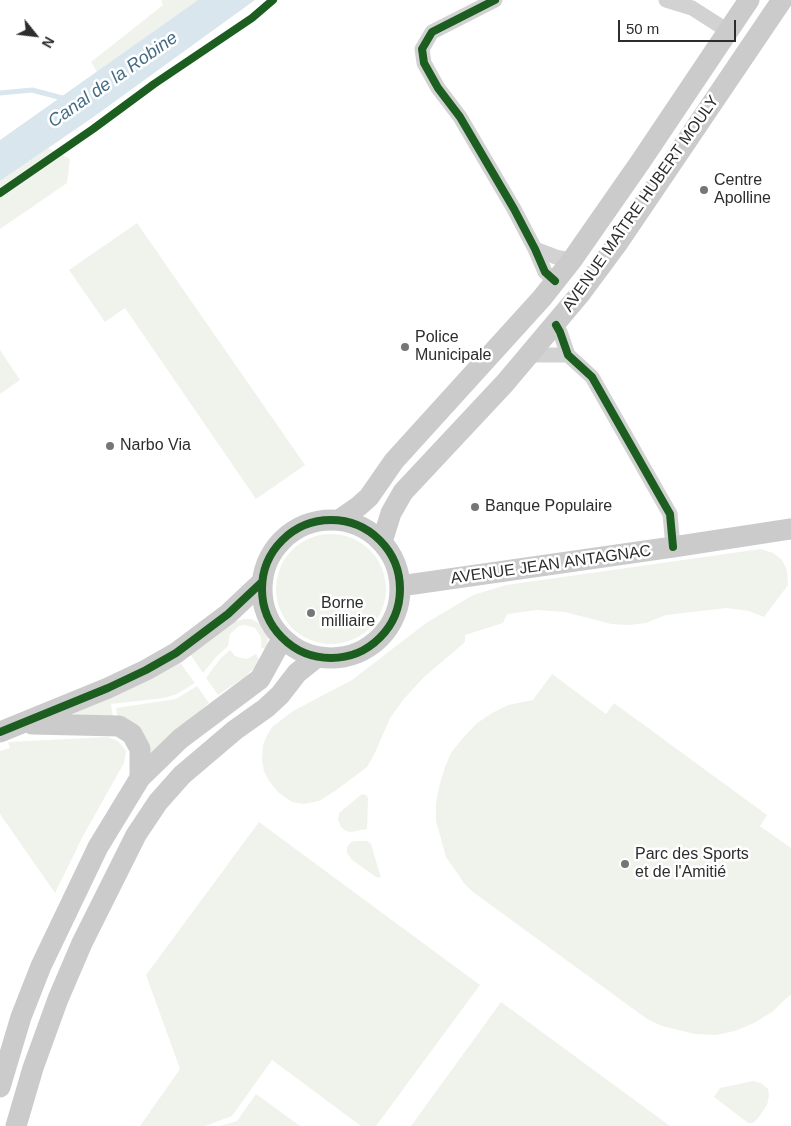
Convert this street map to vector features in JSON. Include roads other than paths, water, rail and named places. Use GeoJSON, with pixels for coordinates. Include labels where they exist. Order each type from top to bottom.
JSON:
{"type":"FeatureCollection","features":[{"type":"Feature","properties":{"kind":"main road","name":"AVENUE MAÎTRE HUBERT MOULY"},"geometry":{"type":"LineString","coordinates":[[339,520],[369,498],[394,462],[555,282],[641,161],[749,0]]}},
{"type":"Feature","properties":{"kind":"main road","name":"AVENUE MAÎTRE HUBERT MOULY"},"geometry":{"type":"LineString","coordinates":[[382,542],[391,513],[403,492],[556,325],[580,294],[617,244],[782,0]]}},
{"type":"Feature","properties":{"kind":"main road"},"geometry":{"type":"LineString","coordinates":[[319,520],[339,520],[355,524],[370,531],[382,542],[395,562],[400,586],[398,606],[390,626],[376,642],[358,653],[338,658],[317,657],[298,651],[282,639],[272,626],[265,610],[262,582],[268,558],[286,536],[307,524],[319,520]]}},
{"type":"Feature","properties":{"kind":"main road","name":"AVENUE JEAN ANTAGNAC"},"geometry":{"type":"LineString","coordinates":[[400,586],[791,529]]}},
{"type":"Feature","properties":{"kind":"main road"},"geometry":{"type":"LineString","coordinates":[[0,732],[108,688],[180,651],[228,614],[262,582]]}},
{"type":"Feature","properties":{"kind":"main road"},"geometry":{"type":"LineString","coordinates":[[228,614],[247,614],[265,610]]}},
{"type":"Feature","properties":{"kind":"main road"},"geometry":{"type":"LineString","coordinates":[[0,1087],[21,1017],[41,966],[98,847],[140,778],[180,739],[260,679],[282,639]]}},
{"type":"Feature","properties":{"kind":"main road"},"geometry":{"type":"LineString","coordinates":[[16,1126],[33,1068],[58,1000],[82,943],[136,835],[158,802],[182,775],[235,730],[266,708],[280,695],[297,673],[317,657]]}},
{"type":"Feature","properties":{"kind":"main road"},"geometry":{"type":"LineString","coordinates":[[22,724],[119,726],[132,734],[140,750],[140,778]]}},
{"type":"Feature","properties":{"kind":"street"},"geometry":{"type":"LineString","coordinates":[[495,0],[432,32],[422,49],[424,62],[438,88],[460,117],[514,209],[535,249],[544,272],[555,282]]}},
{"type":"Feature","properties":{"kind":"street"},"geometry":{"type":"LineString","coordinates":[[666,0],[692,8],[728,31]]}},
{"type":"Feature","properties":{"kind":"street"},"geometry":{"type":"LineString","coordinates":[[535,249],[556,257],[572,260]]}},
{"type":"Feature","properties":{"kind":"street"},"geometry":{"type":"LineString","coordinates":[[556,325],[568,355],[592,377],[670,514],[673,547]]}},
{"type":"Feature","properties":{"kind":"street"},"geometry":{"type":"LineString","coordinates":[[530,354],[568,355]]}},
{"type":"Feature","properties":{"kind":"water","name":"Canal de la Robine"},"geometry":{"type":"Polygon","coordinates":[[[198,0],[255,0],[92,118],[0,181],[0,140],[198,0]]]}},
{"type":"Feature","properties":{"kind":"waterway","name":"Canal de la Robine"},"geometry":{"type":"LineString","coordinates":[[0,93],[32,90],[66,99]]}},
{"type":"Feature","properties":{"kind":"place","name":"Centre Apolline"},"geometry":{"type":"Point","coordinates":[704,190]}},
{"type":"Feature","properties":{"kind":"place","name":"Police Municipale"},"geometry":{"type":"Point","coordinates":[405,347]}},
{"type":"Feature","properties":{"kind":"place","name":"Narbo Via"},"geometry":{"type":"Point","coordinates":[110,446]}},
{"type":"Feature","properties":{"kind":"place","name":"Banque Populaire"},"geometry":{"type":"Point","coordinates":[475,507]}},
{"type":"Feature","properties":{"kind":"place","name":"Borne milliaire"},"geometry":{"type":"Point","coordinates":[311,613]}},
{"type":"Feature","properties":{"kind":"place","name":"Parc des Sports et de l'Amitié"},"geometry":{"type":"Point","coordinates":[625,864]}}]}
